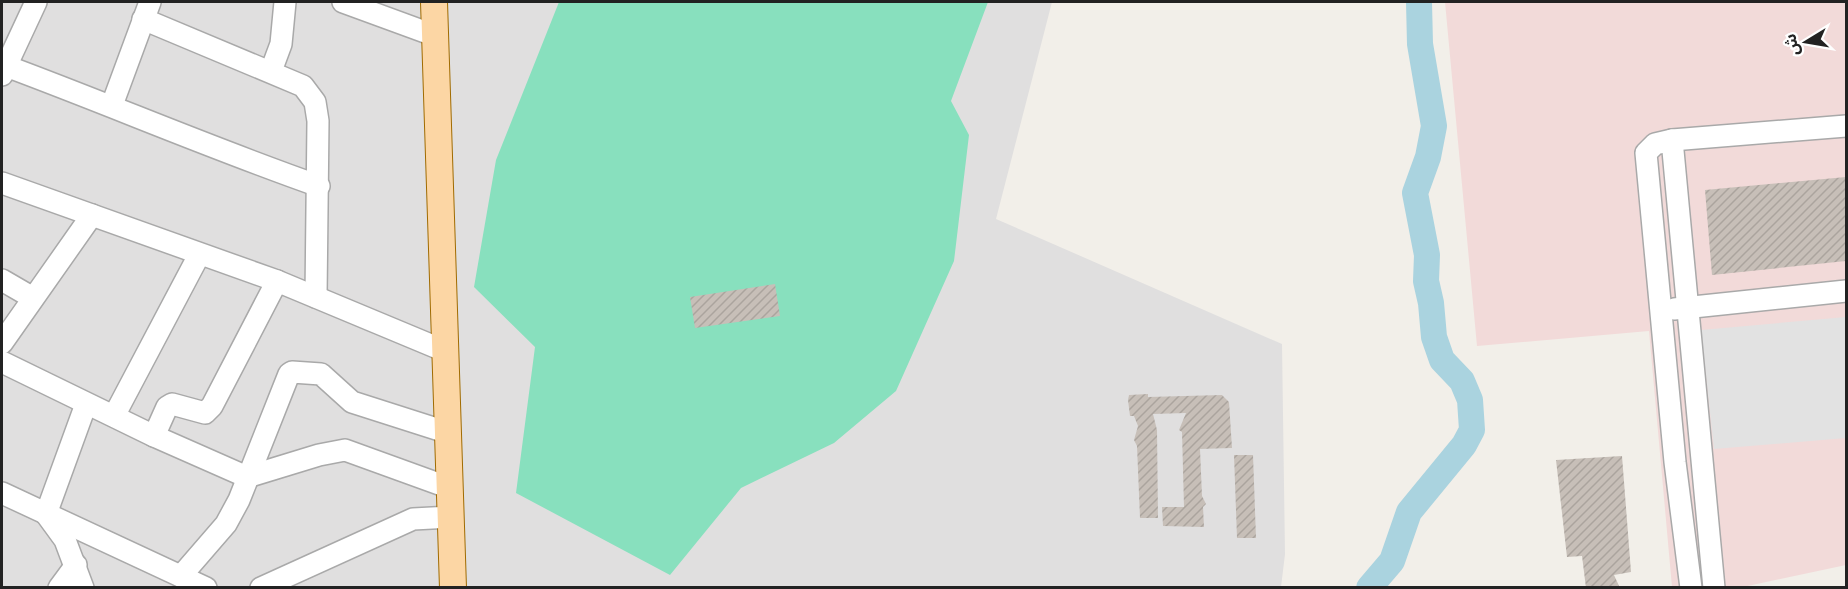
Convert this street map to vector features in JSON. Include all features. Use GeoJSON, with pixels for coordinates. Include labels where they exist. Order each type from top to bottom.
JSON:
{"type":"FeatureCollection","features":[{"type":"Feature","properties":{"kind":"main road"},"geometry":{"type":"LineString","coordinates":[[434,2],[453,588]]}},
{"type":"Feature","properties":{"kind":"street"},"geometry":{"type":"LineString","coordinates":[[34,2],[4,70],[112,105],[239,158],[319,186]]}},
{"type":"Feature","properties":{"kind":"street"},"geometry":{"type":"LineString","coordinates":[[271,71],[281,44],[285,2]]}},
{"type":"Feature","properties":{"kind":"street"},"geometry":{"type":"LineString","coordinates":[[343,2],[436,36]]}},
{"type":"Feature","properties":{"kind":"street"},"geometry":{"type":"LineString","coordinates":[[112,105],[146,10],[303,86],[315,102],[318,121],[316,297]]}},
{"type":"Feature","properties":{"kind":"street"},"geometry":{"type":"LineString","coordinates":[[1691,588],[1675,462],[1646,153],[1655,144],[1672,140],[1846,126]]}},
{"type":"Feature","properties":{"kind":"street"},"geometry":{"type":"LineString","coordinates":[[1672,140],[1714,588]]}},
{"type":"Feature","properties":{"kind":"street"},"geometry":{"type":"LineString","coordinates":[[2,183],[276,280],[445,351]]}},
{"type":"Feature","properties":{"kind":"street"},"geometry":{"type":"LineString","coordinates":[[1651,202],[1676,199]]}},
{"type":"Feature","properties":{"kind":"street"},"geometry":{"type":"LineString","coordinates":[[2,343],[92,215]]}},
{"type":"Feature","properties":{"kind":"street"},"geometry":{"type":"LineString","coordinates":[[114,416],[200,255]]}},
{"type":"Feature","properties":{"kind":"street"},"geometry":{"type":"LineString","coordinates":[[2,280],[33,298]]}},
{"type":"Feature","properties":{"kind":"street"},"geometry":{"type":"LineString","coordinates":[[154,436],[167,407],[172,404],[197,413],[205,413],[212,406],[276,280]]}},
{"type":"Feature","properties":{"kind":"street"},"geometry":{"type":"LineString","coordinates":[[1661,310],[1846,291]]}},
{"type":"Feature","properties":{"kind":"street"},"geometry":{"type":"LineString","coordinates":[[2,362],[154,436],[247,477],[319,455],[345,450],[450,488]]}},
{"type":"Feature","properties":{"kind":"street"},"geometry":{"type":"LineString","coordinates":[[181,576],[226,524],[292,372],[321,374],[352,402],[448,433]]}},
{"type":"Feature","properties":{"kind":"street"},"geometry":{"type":"LineString","coordinates":[[46,514],[86,404]]}},
{"type":"Feature","properties":{"kind":"street"},"geometry":{"type":"LineString","coordinates":[[1675,462],[1702,460]]}},
{"type":"Feature","properties":{"kind":"street"},"geometry":{"type":"LineString","coordinates":[[2,493],[206,588]]}},
{"type":"Feature","properties":{"kind":"street"},"geometry":{"type":"LineString","coordinates":[[46,514],[65,540],[83,588]]}},
{"type":"Feature","properties":{"kind":"street"},"geometry":{"type":"LineString","coordinates":[[261,588],[413,519],[451,517]]}},
{"type":"Feature","properties":{"kind":"street"},"geometry":{"type":"LineString","coordinates":[[59,588],[76,565]]}},
{"type":"Feature","properties":{"kind":"shaded area"},"geometry":{"type":"Polygon","coordinates":[[[2,2],[1052,2],[996,219],[1282,344],[1285,554],[1281,587],[2,587],[2,2]]]}},
{"type":"Feature","properties":{"kind":"shaded area"},"geometry":{"type":"Polygon","coordinates":[[[1445,2],[1846,2],[1846,565],[1743,587],[1672,587],[1649,331],[1477,346],[1445,2]]]}},
{"type":"Feature","properties":{"kind":"shaded area"},"geometry":{"type":"Polygon","coordinates":[[[1846,317],[1846,438],[1714,449],[1701,330],[1846,317]]]}},
{"type":"Feature","properties":{"kind":"green space"},"geometry":{"type":"Polygon","coordinates":[[[559,2],[988,2],[951,101],[969,135],[954,261],[896,391],[834,443],[741,488],[670,575],[516,493],[535,347],[474,287],[496,160],[559,2]]]}},
{"type":"Feature","properties":{"kind":"building"},"geometry":{"type":"Polygon","coordinates":[[[1846,177],[1846,261],[1712,275],[1705,190],[1846,177]]]}},
{"type":"Feature","properties":{"kind":"building"},"geometry":{"type":"Polygon","coordinates":[[[775,284],[780,316],[695,328],[690,297],[775,284]]]}},
{"type":"Feature","properties":{"kind":"building"},"geometry":{"type":"Polygon","coordinates":[[[1148,394],[1148,397],[1222,395],[1229,402],[1232,448],[1200,449],[1202,496],[1206,504],[1203,507],[1204,527],[1163,526],[1162,507],[1184,507],[1182,432],[1179,430],[1186,413],[1153,414],[1157,430],[1158,518],[1140,518],[1137,446],[1134,440],[1138,426],[1134,416],[1130,416],[1128,400],[1129,395],[1148,394]]]}},
{"type":"Feature","properties":{"kind":"building"},"geometry":{"type":"Polygon","coordinates":[[[1234,455],[1253,455],[1256,538],[1237,538],[1234,455]]]}},
{"type":"Feature","properties":{"kind":"building"},"geometry":{"type":"Polygon","coordinates":[[[1622,456],[1631,572],[1614,575],[1620,588],[1586,588],[1582,556],[1567,557],[1556,460],[1622,456]]]}},
{"type":"Feature","properties":{"kind":"waterway"},"geometry":{"type":"LineString","coordinates":[[1369,588],[1392,561],[1409,512],[1464,445],[1472,430],[1470,400],[1462,381],[1442,360],[1434,337],[1431,303],[1426,281],[1427,255],[1415,193],[1428,157],[1434,126],[1420,44],[1419,2]]}}]}
